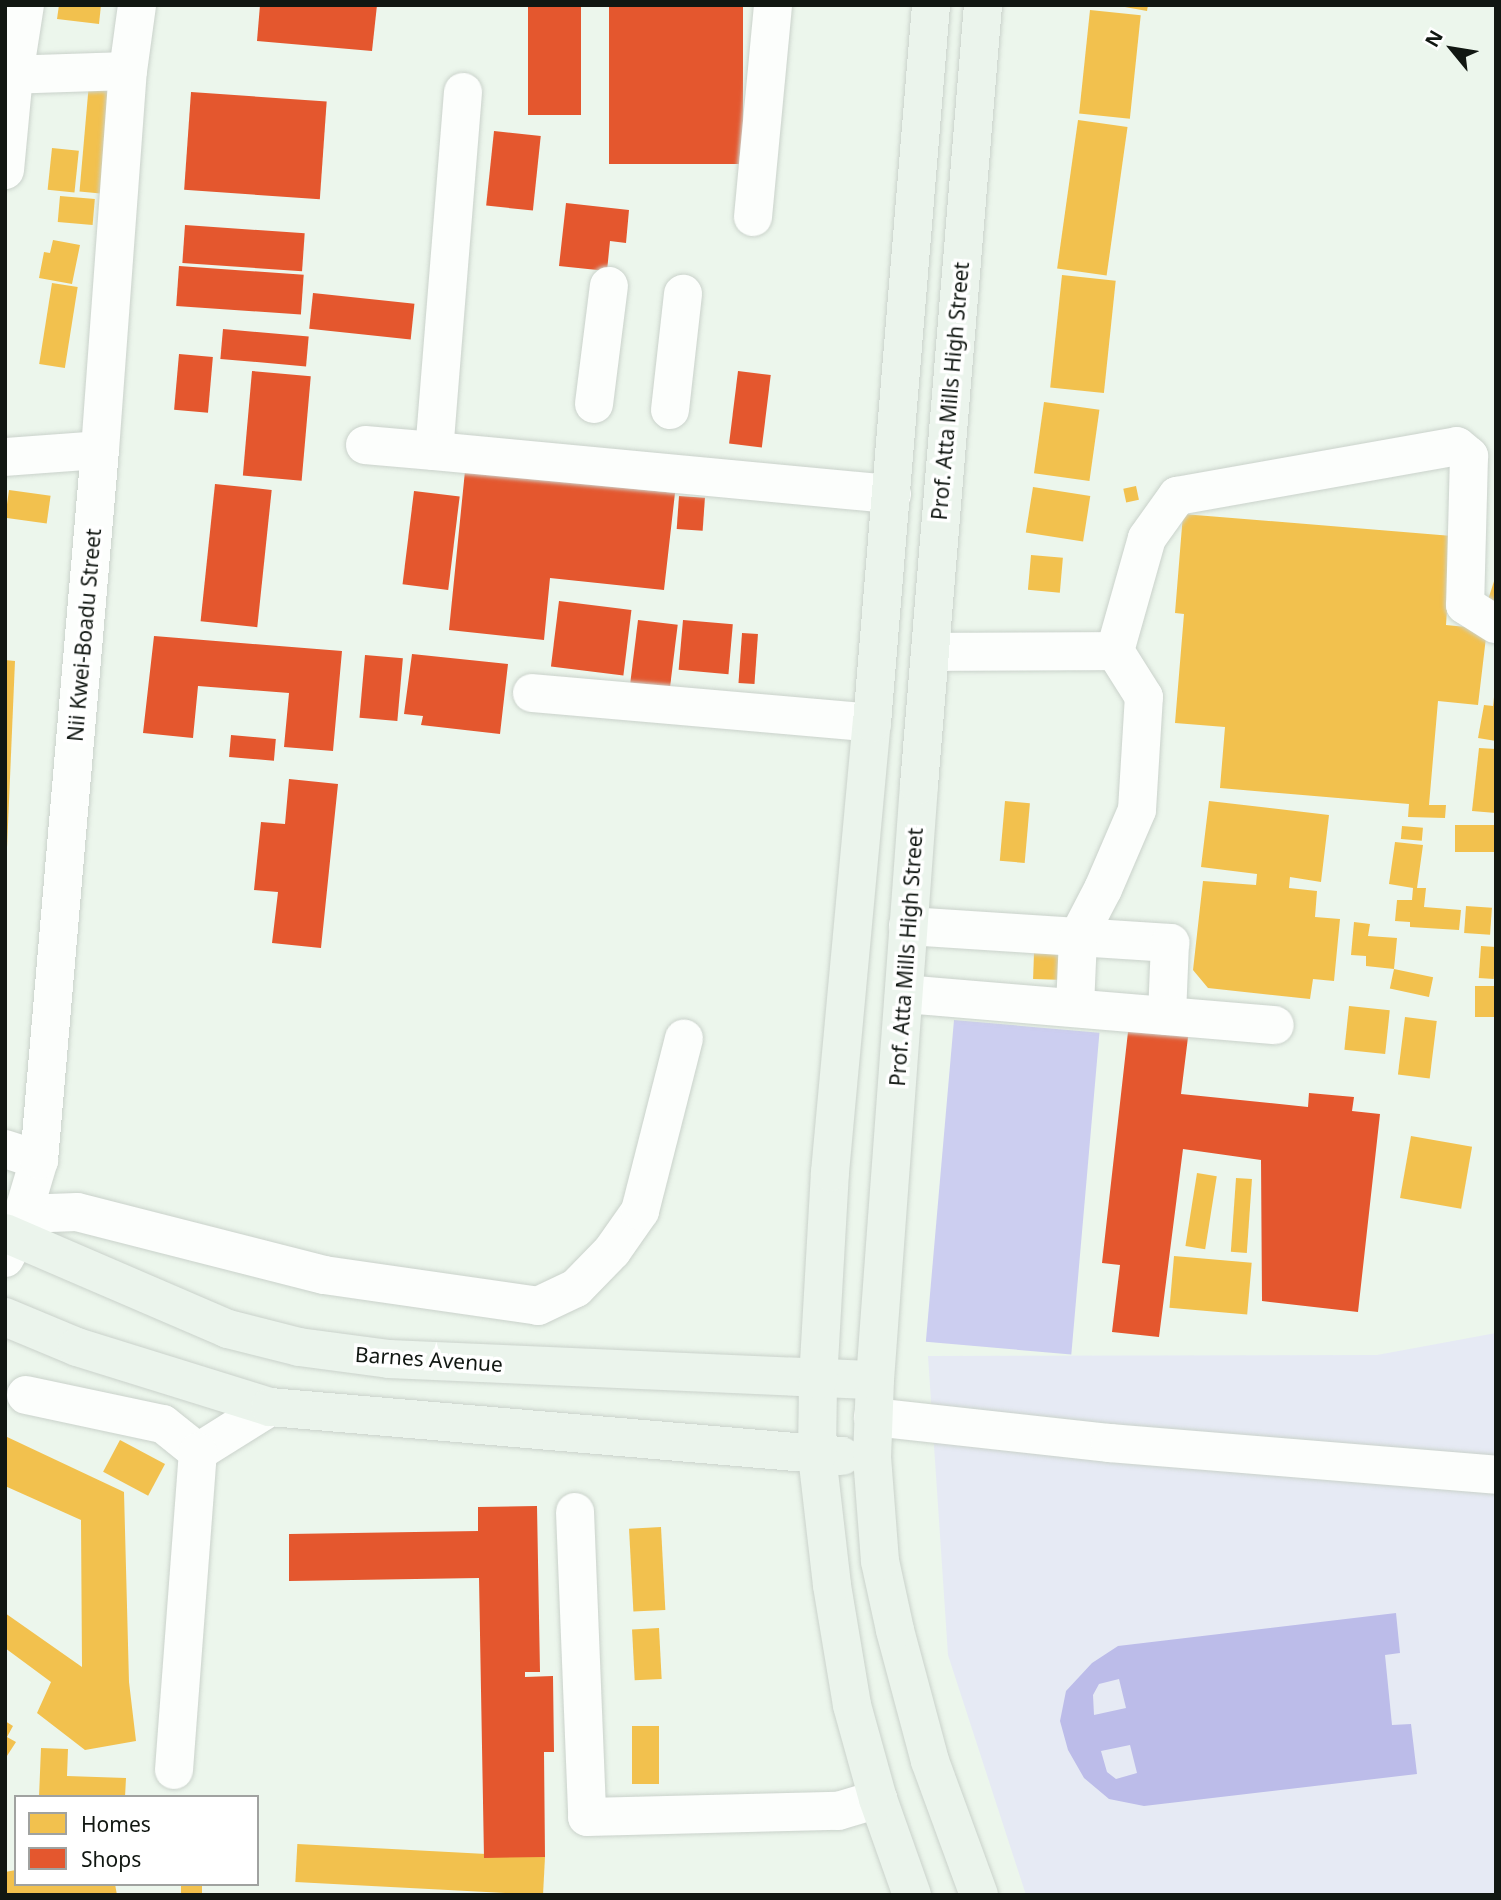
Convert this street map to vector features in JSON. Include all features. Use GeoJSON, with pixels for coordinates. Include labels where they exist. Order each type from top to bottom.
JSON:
{"type":"FeatureCollection","features":[{"type":"Feature","properties":{"kind":"main road"},"geometry":{"type":"LineString","coordinates":[[912,1895],[878,1799],[852,1706],[832,1585],[817,1455],[818,1380],[830,1172],[892,494],[931,5]]}},
{"type":"Feature","properties":{"kind":"main road","name":"Prof. Atta Mills High Street"},"geometry":{"type":"LineString","coordinates":[[979,1895],[930,1762],[895,1630],[880,1561],[872,1458],[908,926],[983,5]]}},
{"type":"Feature","properties":{"kind":"main road","name":"Barnes Avenue"},"geometry":{"type":"LineString","coordinates":[[12,1235],[228,1329],[299,1347],[389,1359],[818,1380],[874,1398]]}},
{"type":"Feature","properties":{"kind":"main road"},"geometry":{"type":"LineString","coordinates":[[5,1317],[77,1346],[270,1407],[872,1458]]}},
{"type":"Feature","properties":{"kind":"street"},"geometry":{"type":"LineString","coordinates":[[5,170],[9,75],[24,5]]}},
{"type":"Feature","properties":{"kind":"street","name":"Nii Kwei-Boadu Street"},"geometry":{"type":"LineString","coordinates":[[12,1235],[100,450],[128,71],[137,5]]}},
{"type":"Feature","properties":{"kind":"street"},"geometry":{"type":"LineString","coordinates":[[753,217],[773,5]]}},
{"type":"Feature","properties":{"kind":"street"},"geometry":{"type":"LineString","coordinates":[[9,75],[128,71]]}},
{"type":"Feature","properties":{"kind":"street"},"geometry":{"type":"LineString","coordinates":[[434,451],[463,92]]}},
{"type":"Feature","properties":{"kind":"street"},"geometry":{"type":"LineString","coordinates":[[594,404],[609,286]]}},
{"type":"Feature","properties":{"kind":"street"},"geometry":{"type":"LineString","coordinates":[[670,410],[683,294]]}},
{"type":"Feature","properties":{"kind":"street"},"geometry":{"type":"LineString","coordinates":[[365,445],[892,494]]}},
{"type":"Feature","properties":{"kind":"street"},"geometry":{"type":"LineString","coordinates":[[1075,1007],[1078,937],[1103,889],[1137,810],[1144,697],[1115,652],[1147,538],[1177,496],[1458,446],[1469,456],[1465,605],[1496,624]]}},
{"type":"Feature","properties":{"kind":"street"},"geometry":{"type":"LineString","coordinates":[[5,457],[100,450]]}},
{"type":"Feature","properties":{"kind":"street"},"geometry":{"type":"LineString","coordinates":[[930,652],[1115,652]]}},
{"type":"Feature","properties":{"kind":"street"},"geometry":{"type":"LineString","coordinates":[[532,693],[872,723]]}},
{"type":"Feature","properties":{"kind":"street"},"geometry":{"type":"LineString","coordinates":[[908,926],[1170,943],[1167,1016]]}},
{"type":"Feature","properties":{"kind":"street"},"geometry":{"type":"LineString","coordinates":[[904,993],[1275,1025]]}},
{"type":"Feature","properties":{"kind":"street"},"geometry":{"type":"LineString","coordinates":[[12,1235],[77,1212],[324,1275],[538,1306],[576,1288],[612,1251],[640,1211],[684,1039]]}},
{"type":"Feature","properties":{"kind":"street"},"geometry":{"type":"LineString","coordinates":[[26,1395],[163,1424],[198,1452]]}},
{"type":"Feature","properties":{"kind":"street"},"geometry":{"type":"LineString","coordinates":[[874,1398],[1110,1443],[1496,1475]]}},
{"type":"Feature","properties":{"kind":"street"},"geometry":{"type":"LineString","coordinates":[[198,1452],[270,1407]]}},
{"type":"Feature","properties":{"kind":"street"},"geometry":{"type":"LineString","coordinates":[[174,1770],[198,1452]]}},
{"type":"Feature","properties":{"kind":"street"},"geometry":{"type":"LineString","coordinates":[[575,1512],[586,1817],[825,1812],[878,1799]]}},
{"type":"Feature","properties":{"kind":"shaded area"},"geometry":{"type":"Polygon","coordinates":[[[954,1020],[1099,1033],[1071,1354],[926,1342],[954,1020]]]}},
{"type":"Feature","properties":{"kind":"shaded area"},"geometry":{"type":"Polygon","coordinates":[[[1496,1333],[1496,1895],[1026,1895],[948,1655],[928,1356],[1377,1355],[1496,1333]]]}},
{"type":"Feature","properties":{"kind":"shaded area"},"geometry":{"type":"Polygon","coordinates":[[[1396,1613],[1400,1653],[1385,1655],[1392,1725],[1411,1724],[1417,1774],[1144,1806],[1109,1799],[1084,1778],[1068,1750],[1060,1721],[1066,1691],[1092,1663],[1118,1646],[1396,1613]],[[1119,1679],[1099,1684],[1093,1695],[1094,1715],[1126,1708],[1119,1679]],[[1130,1745],[1101,1751],[1107,1772],[1116,1779],[1137,1773],[1130,1745]]]}},
{"type":"Feature","properties":{"kind":"building: Homes"},"geometry":{"type":"Polygon","coordinates":[[[59,5],[101,5],[99,24],[57,19],[59,5]]]}},
{"type":"Feature","properties":{"kind":"building: Homes"},"geometry":{"type":"Polygon","coordinates":[[[1114,5],[1148,5],[1147,11],[1114,5]]]}},
{"type":"Feature","properties":{"kind":"building: Homes"},"geometry":{"type":"Polygon","coordinates":[[[1090,10],[1141,15],[1130,119],[1079,113],[1090,10]]]}},
{"type":"Feature","properties":{"kind":"building: Homes"},"geometry":{"type":"Polygon","coordinates":[[[89,83],[110,85],[100,193],[80,192],[89,83]]]}},
{"type":"Feature","properties":{"kind":"building: Homes"},"geometry":{"type":"Polygon","coordinates":[[[1078,120],[1128,127],[1107,275],[1057,269],[1078,120]]]}},
{"type":"Feature","properties":{"kind":"building: Homes"},"geometry":{"type":"Polygon","coordinates":[[[52,148],[79,151],[74,193],[48,190],[52,148]]]}},
{"type":"Feature","properties":{"kind":"building: Homes"},"geometry":{"type":"Polygon","coordinates":[[[60,196],[95,199],[93,225],[58,222],[60,196]]]}},
{"type":"Feature","properties":{"kind":"building: Homes"},"geometry":{"type":"Polygon","coordinates":[[[53,240],[80,245],[72,284],[39,278],[44,252],[50,253],[53,240]]]}},
{"type":"Feature","properties":{"kind":"building: Homes"},"geometry":{"type":"Polygon","coordinates":[[[1062,275],[1116,281],[1104,393],[1050,387],[1062,275]]]}},
{"type":"Feature","properties":{"kind":"building: Homes"},"geometry":{"type":"Polygon","coordinates":[[[52,283],[78,287],[65,368],[39,364],[52,283]]]}},
{"type":"Feature","properties":{"kind":"building: Homes"},"geometry":{"type":"Polygon","coordinates":[[[1044,402],[1099,410],[1089,481],[1034,473],[1044,402]]]}},
{"type":"Feature","properties":{"kind":"building: Homes"},"geometry":{"type":"Polygon","coordinates":[[[1136,486],[1139,500],[1126,502],[1123,489],[1136,486]]]}},
{"type":"Feature","properties":{"kind":"building: Homes"},"geometry":{"type":"Polygon","coordinates":[[[1033,487],[1090,496],[1083,542],[1026,532],[1033,487]]]}},
{"type":"Feature","properties":{"kind":"building: Homes"},"geometry":{"type":"Polygon","coordinates":[[[9,490],[51,496],[47,524],[5,518],[9,490]]]}},
{"type":"Feature","properties":{"kind":"building: Homes"},"geometry":{"type":"Polygon","coordinates":[[[1183,514],[1452,536],[1446,625],[1487,629],[1478,705],[1438,701],[1429,805],[1446,805],[1445,818],[1408,817],[1409,804],[1220,788],[1225,727],[1175,723],[1184,614],[1175,613],[1183,514]]]}},
{"type":"Feature","properties":{"kind":"building: Homes"},"geometry":{"type":"Polygon","coordinates":[[[1031,555],[1063,558],[1060,593],[1028,590],[1031,555]]]}},
{"type":"Feature","properties":{"kind":"building: Homes"},"geometry":{"type":"Polygon","coordinates":[[[1496,578],[1496,603],[1488,600],[1496,578]]]}},
{"type":"Feature","properties":{"kind":"building: Homes"},"geometry":{"type":"Polygon","coordinates":[[[5,660],[15,661],[7,848],[5,848],[5,660]]]}},
{"type":"Feature","properties":{"kind":"building: Homes"},"geometry":{"type":"Polygon","coordinates":[[[1494,697],[1496,741],[1478,738],[1484,705],[1493,706],[1494,697]]]}},
{"type":"Feature","properties":{"kind":"building: Homes"},"geometry":{"type":"Polygon","coordinates":[[[1479,748],[1496,749],[1496,813],[1472,811],[1479,748]]]}},
{"type":"Feature","properties":{"kind":"building: Homes"},"geometry":{"type":"Polygon","coordinates":[[[1005,801],[1030,803],[1025,863],[1000,861],[1005,801]]]}},
{"type":"Feature","properties":{"kind":"building: Homes"},"geometry":{"type":"Polygon","coordinates":[[[1209,801],[1329,815],[1321,882],[1290,877],[1289,888],[1317,891],[1315,917],[1340,919],[1334,981],[1313,979],[1310,999],[1208,988],[1193,970],[1203,881],[1256,885],[1257,874],[1201,867],[1209,801]]]}},
{"type":"Feature","properties":{"kind":"building: Homes"},"geometry":{"type":"Polygon","coordinates":[[[1455,825],[1496,825],[1496,852],[1455,852],[1455,825]]]}},
{"type":"Feature","properties":{"kind":"building: Homes"},"geometry":{"type":"Polygon","coordinates":[[[1402,826],[1423,828],[1422,841],[1401,839],[1402,826]]]}},
{"type":"Feature","properties":{"kind":"building: Homes"},"geometry":{"type":"Polygon","coordinates":[[[1395,842],[1423,845],[1417,888],[1426,888],[1424,907],[1461,910],[1459,930],[1410,927],[1410,922],[1395,921],[1397,900],[1412,900],[1413,888],[1389,884],[1395,842]]]}},
{"type":"Feature","properties":{"kind":"building: Homes"},"geometry":{"type":"Polygon","coordinates":[[[1466,906],[1492,908],[1490,935],[1464,933],[1466,906]]]}},
{"type":"Feature","properties":{"kind":"building: Homes"},"geometry":{"type":"Polygon","coordinates":[[[1354,922],[1370,924],[1368,936],[1397,938],[1394,969],[1366,966],[1366,956],[1351,955],[1354,922]]]}},
{"type":"Feature","properties":{"kind":"building: Homes"},"geometry":{"type":"Polygon","coordinates":[[[1481,946],[1496,947],[1494,979],[1479,978],[1481,946]]]}},
{"type":"Feature","properties":{"kind":"building: Homes"},"geometry":{"type":"Polygon","coordinates":[[[1034,953],[1066,954],[1065,980],[1033,979],[1034,953]]]}},
{"type":"Feature","properties":{"kind":"building: Homes"},"geometry":{"type":"Polygon","coordinates":[[[1394,969],[1433,977],[1429,997],[1390,989],[1394,969]]]}},
{"type":"Feature","properties":{"kind":"building: Homes"},"geometry":{"type":"Polygon","coordinates":[[[1475,986],[1496,986],[1496,1017],[1475,1017],[1475,986]]]}},
{"type":"Feature","properties":{"kind":"building: Homes"},"geometry":{"type":"Polygon","coordinates":[[[1349,1006],[1390,1010],[1385,1054],[1344,1050],[1349,1006]]]}},
{"type":"Feature","properties":{"kind":"building: Homes"},"geometry":{"type":"Polygon","coordinates":[[[1405,1017],[1437,1021],[1430,1078],[1398,1075],[1405,1017]]]}},
{"type":"Feature","properties":{"kind":"building: Homes"},"geometry":{"type":"Polygon","coordinates":[[[1411,1136],[1472,1147],[1461,1209],[1400,1198],[1411,1136]]]}},
{"type":"Feature","properties":{"kind":"building: Homes"},"geometry":{"type":"Polygon","coordinates":[[[1197,1173],[1217,1176],[1205,1249],[1185,1246],[1197,1173]]]}},
{"type":"Feature","properties":{"kind":"building: Homes"},"geometry":{"type":"Polygon","coordinates":[[[1236,1178],[1252,1179],[1247,1253],[1231,1252],[1236,1178]]]}},
{"type":"Feature","properties":{"kind":"building: Homes"},"geometry":{"type":"Polygon","coordinates":[[[1174,1256],[1252,1263],[1247,1315],[1169,1308],[1174,1256]]]}},
{"type":"Feature","properties":{"kind":"building: Homes"},"geometry":{"type":"Polygon","coordinates":[[[5,1436],[124,1492],[129,1682],[136,1741],[85,1750],[37,1713],[51,1682],[5,1648],[5,1613],[82,1667],[81,1520],[5,1486],[5,1436]]]}},
{"type":"Feature","properties":{"kind":"building: Homes"},"geometry":{"type":"Polygon","coordinates":[[[120,1440],[165,1464],[148,1496],[103,1472],[120,1440]]]}},
{"type":"Feature","properties":{"kind":"building: Homes"},"geometry":{"type":"Polygon","coordinates":[[[661,1527],[665,1610],[633,1612],[629,1529],[661,1527]]]}},
{"type":"Feature","properties":{"kind":"building: Homes"},"geometry":{"type":"Polygon","coordinates":[[[659,1628],[662,1679],[635,1680],[632,1629],[659,1628]]]}},
{"type":"Feature","properties":{"kind":"building: Homes"},"geometry":{"type":"Polygon","coordinates":[[[5,1721],[13,1726],[7,1737],[16,1742],[5,1759],[5,1721]]]}},
{"type":"Feature","properties":{"kind":"building: Homes"},"geometry":{"type":"Polygon","coordinates":[[[632,1726],[659,1726],[659,1784],[632,1784],[632,1726]]]}},
{"type":"Feature","properties":{"kind":"building: Homes"},"geometry":{"type":"Polygon","coordinates":[[[41,1748],[68,1749],[67,1776],[126,1778],[125,1795],[39,1795],[41,1748]]]}},
{"type":"Feature","properties":{"kind":"building: Homes"},"geometry":{"type":"Polygon","coordinates":[[[297,1844],[545,1857],[543,1895],[295,1882],[297,1844]]]}},
{"type":"Feature","properties":{"kind":"building: Homes"},"geometry":{"type":"Polygon","coordinates":[[[14,1870],[14,1886],[115,1886],[117,1895],[5,1895],[5,1872],[14,1870]]]}},
{"type":"Feature","properties":{"kind":"building: Homes"},"geometry":{"type":"Polygon","coordinates":[[[181,1886],[202,1886],[202,1895],[181,1895],[181,1886]]]}},
{"type":"Feature","properties":{"kind":"building: Shops"},"geometry":{"type":"Polygon","coordinates":[[[260,5],[377,5],[372,51],[257,41],[260,5]]]}},
{"type":"Feature","properties":{"kind":"building: Shops"},"geometry":{"type":"Polygon","coordinates":[[[528,5],[581,5],[581,115],[528,115],[528,5]]]}},
{"type":"Feature","properties":{"kind":"building: Shops"},"geometry":{"type":"Polygon","coordinates":[[[609,5],[743,5],[743,164],[609,164],[609,5]]]}},
{"type":"Feature","properties":{"kind":"building: Shops"},"geometry":{"type":"Polygon","coordinates":[[[191,92],[327,101],[320,199],[184,190],[191,92]]]}},
{"type":"Feature","properties":{"kind":"building: Shops"},"geometry":{"type":"Polygon","coordinates":[[[494,131],[541,136],[533,211],[486,206],[494,131]]]}},
{"type":"Feature","properties":{"kind":"building: Shops"},"geometry":{"type":"Polygon","coordinates":[[[566,203],[629,210],[626,243],[610,241],[607,271],[559,266],[566,203]]]}},
{"type":"Feature","properties":{"kind":"building: Shops"},"geometry":{"type":"Polygon","coordinates":[[[185,225],[305,233],[302,271],[182,263],[185,225]]]}},
{"type":"Feature","properties":{"kind":"building: Shops"},"geometry":{"type":"Polygon","coordinates":[[[179,266],[304,275],[301,315],[176,306],[179,266]]]}},
{"type":"Feature","properties":{"kind":"building: Shops"},"geometry":{"type":"Polygon","coordinates":[[[313,293],[414,304],[411,339],[309,329],[313,293]]]}},
{"type":"Feature","properties":{"kind":"building: Shops"},"geometry":{"type":"Polygon","coordinates":[[[223,329],[309,336],[306,366],[220,359],[223,329]]]}},
{"type":"Feature","properties":{"kind":"building: Shops"},"geometry":{"type":"Polygon","coordinates":[[[179,354],[213,357],[208,413],[174,410],[179,354]]]}},
{"type":"Feature","properties":{"kind":"building: Shops"},"geometry":{"type":"Polygon","coordinates":[[[252,371],[311,376],[302,481],[243,476],[252,371]]]}},
{"type":"Feature","properties":{"kind":"building: Shops"},"geometry":{"type":"Polygon","coordinates":[[[738,371],[771,375],[762,447],[729,443],[738,371]]]}},
{"type":"Feature","properties":{"kind":"building: Shops"},"geometry":{"type":"Polygon","coordinates":[[[465,471],[675,493],[664,590],[550,578],[544,640],[449,630],[465,471]]]}},
{"type":"Feature","properties":{"kind":"building: Shops"},"geometry":{"type":"Polygon","coordinates":[[[215,484],[272,490],[257,627],[201,621],[215,484]]]}},
{"type":"Feature","properties":{"kind":"building: Shops"},"geometry":{"type":"Polygon","coordinates":[[[414,491],[460,497],[448,590],[403,584],[414,491]]]}},
{"type":"Feature","properties":{"kind":"building: Shops"},"geometry":{"type":"Polygon","coordinates":[[[679,496],[705,498],[703,531],[677,529],[679,496]]]}},
{"type":"Feature","properties":{"kind":"building: Shops"},"geometry":{"type":"Polygon","coordinates":[[[559,601],[631,610],[623,675],[551,667],[559,601]]]}},
{"type":"Feature","properties":{"kind":"building: Shops"},"geometry":{"type":"Polygon","coordinates":[[[638,620],[678,625],[669,693],[630,688],[638,620]]]}},
{"type":"Feature","properties":{"kind":"building: Shops"},"geometry":{"type":"Polygon","coordinates":[[[683,620],[733,624],[728,674],[679,670],[683,620]]]}},
{"type":"Feature","properties":{"kind":"building: Shops"},"geometry":{"type":"Polygon","coordinates":[[[742,633],[758,634],[754,684],[739,683],[742,633]]]}},
{"type":"Feature","properties":{"kind":"building: Shops"},"geometry":{"type":"Polygon","coordinates":[[[154,636],[342,651],[333,751],[284,747],[289,693],[198,686],[193,738],[143,733],[154,636]]]}},
{"type":"Feature","properties":{"kind":"building: Shops"},"geometry":{"type":"Polygon","coordinates":[[[412,654],[508,664],[500,734],[421,725],[423,716],[404,714],[412,654]]]}},
{"type":"Feature","properties":{"kind":"building: Shops"},"geometry":{"type":"Polygon","coordinates":[[[365,655],[403,658],[397,721],[360,718],[365,655]]]}},
{"type":"Feature","properties":{"kind":"building: Shops"},"geometry":{"type":"Polygon","coordinates":[[[231,735],[276,739],[274,761],[229,757],[231,735]]]}},
{"type":"Feature","properties":{"kind":"building: Shops"},"geometry":{"type":"Polygon","coordinates":[[[289,779],[338,784],[321,948],[272,943],[278,892],[254,890],[261,822],[285,824],[289,779]]]}},
{"type":"Feature","properties":{"kind":"building: Shops"},"geometry":{"type":"Polygon","coordinates":[[[1129,1023],[1189,1029],[1181,1094],[1308,1107],[1309,1093],[1354,1097],[1352,1111],[1380,1114],[1358,1312],[1262,1301],[1261,1160],[1183,1149],[1159,1337],[1112,1332],[1120,1265],[1102,1263],[1129,1023]]]}},
{"type":"Feature","properties":{"kind":"building: Shops"},"geometry":{"type":"Polygon","coordinates":[[[537,1506],[540,1672],[525,1672],[525,1677],[553,1676],[554,1752],[544,1752],[545,1857],[484,1858],[479,1578],[289,1581],[289,1534],[478,1531],[478,1507],[537,1506]]]}}]}
